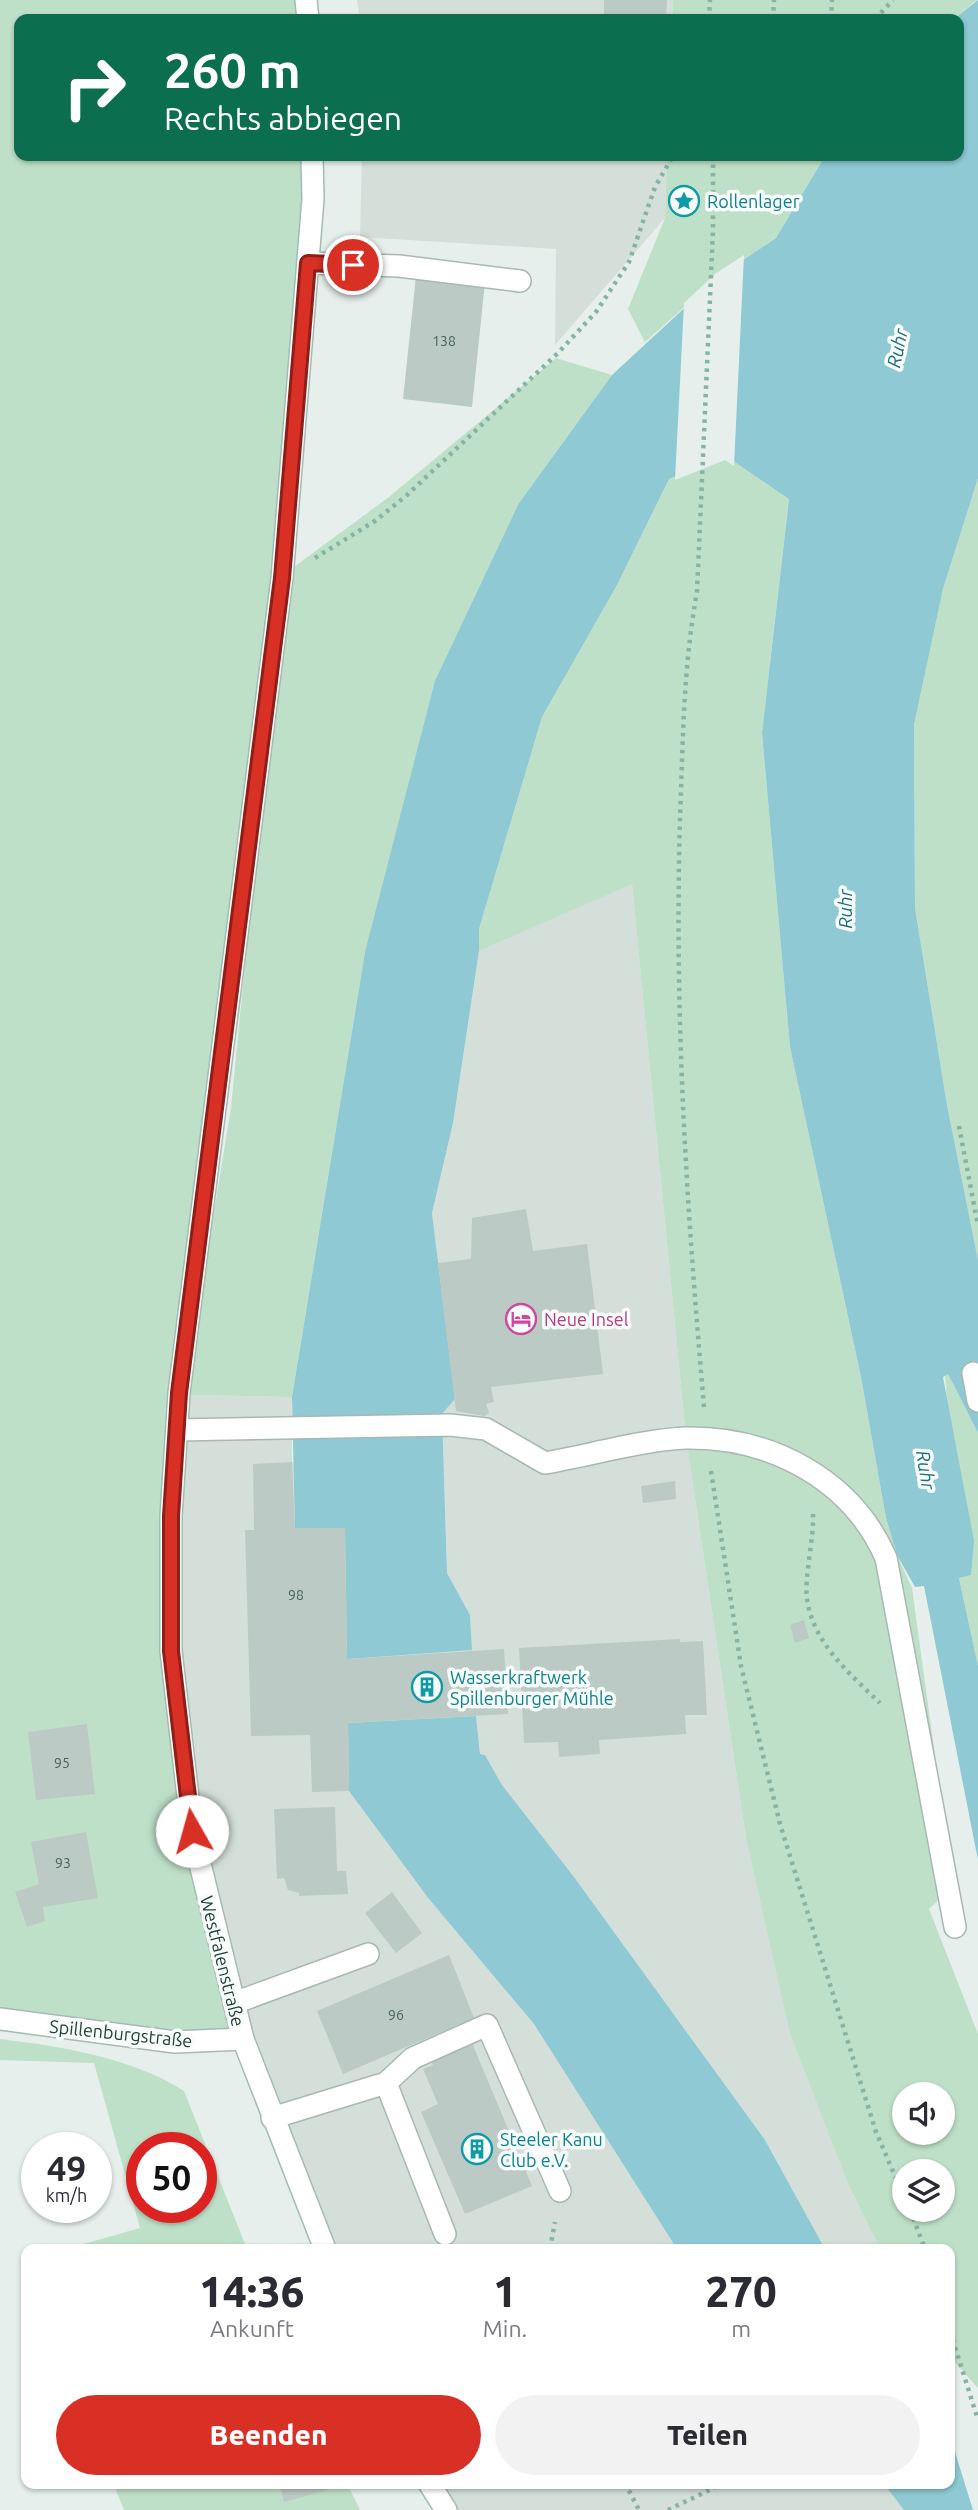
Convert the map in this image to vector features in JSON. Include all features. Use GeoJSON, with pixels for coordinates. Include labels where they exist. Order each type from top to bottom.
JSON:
{"type":"FeatureCollection","features":[{"type":"Feature","properties":{"kind":"main road","name":"Westfalenstraße"},"geometry":{"type":"LineString","coordinates":[[312,161],[313,199],[282,578],[177,1430],[171,1516],[171,1651],[192,1831],[243,2039],[323,2244]]}},
{"type":"Feature","properties":{"kind":"main road"},"geometry":{"type":"LineString","coordinates":[[308,263],[399,266],[520,281]]}},
{"type":"Feature","properties":{"kind":"main road"},"geometry":{"type":"LineString","coordinates":[[973,1373],[978,1401]]}},
{"type":"Feature","properties":{"kind":"main road"},"geometry":{"type":"LineString","coordinates":[[177,1430],[450,1425],[486,1429],[545,1463],[686,1438],[707,1439],[744,1443],[812,1471],[858,1509],[876,1534],[886,1558],[955,1927]]}},
{"type":"Feature","properties":{"kind":"main road"},"geometry":{"type":"LineString","coordinates":[[234,2003],[368,1954]]}},
{"type":"Feature","properties":{"kind":"main road","name":"Spillenburgstraße"},"geometry":{"type":"LineString","coordinates":[[0,2019],[175,2042],[243,2039]]}},
{"type":"Feature","properties":{"kind":"main road"},"geometry":{"type":"LineString","coordinates":[[272,2118],[386,2083],[413,2058],[487,2025],[560,2191]]}},
{"type":"Feature","properties":{"kind":"main road"},"geometry":{"type":"LineString","coordinates":[[386,2083],[445,2234]]}},
{"type":"Feature","properties":{"kind":"main road"},"geometry":{"type":"LineString","coordinates":[[433,2489],[446,2510]]}},
{"type":"Feature","properties":{"kind":"path"},"geometry":{"type":"LineString","coordinates":[[880,14],[893,0]]}},
{"type":"Feature","properties":{"kind":"path"},"geometry":{"type":"LineString","coordinates":[[282,578],[375,521],[407,495],[558,353],[596,312],[629,262],[655,187],[670,161]]}},
{"type":"Feature","properties":{"kind":"path"},"geometry":{"type":"LineString","coordinates":[[713,161],[713,230],[697,592],[688,639],[684,708],[678,952],[686,1178],[707,1439],[730,1611],[753,1721],[780,1824],[876,2132],[892,2169]]}},
{"type":"Feature","properties":{"kind":"path"},"geometry":{"type":"LineString","coordinates":[[959,1126],[978,1226]]}},
{"type":"Feature","properties":{"kind":"path"},"geometry":{"type":"LineString","coordinates":[[812,1471],[814,1541],[807,1597],[812,1619],[826,1647],[921,1744]]}},
{"type":"Feature","properties":{"kind":"path"},"geometry":{"type":"LineString","coordinates":[[915,2222],[923,2244]]}},
{"type":"Feature","properties":{"kind":"path"},"geometry":{"type":"LineString","coordinates":[[955,2347],[978,2420]]}},
{"type":"Feature","properties":{"kind":"path"},"geometry":{"type":"LineString","coordinates":[[628,2489],[639,2510]]}},
{"type":"Feature","properties":{"kind":"path"},"geometry":{"type":"LineString","coordinates":[[668,2510],[712,2489]]}},
{"type":"Feature","properties":{"kind":"shaded area"},"geometry":{"type":"Polygon","coordinates":[[[357,0],[673,0],[672,14],[359,14],[357,0]]]}},
{"type":"Feature","properties":{"kind":"shaded area"},"geometry":{"type":"Polygon","coordinates":[[[362,161],[667,161],[665,218],[555,345],[556,249],[360,237],[362,161]]]}},
{"type":"Feature","properties":{"kind":"shaded area"},"geometry":{"type":"Polygon","coordinates":[[[632,883],[686,1438],[746,1838],[791,2033],[848,2184],[878,2244],[822,2244],[765,2140],[574,1877],[502,1785],[485,1755],[480,1754],[476,1716],[429,1899],[534,2024],[674,2244],[325,2244],[291,2161],[208,1889],[175,1650],[184,1395],[292,1397],[292,1462],[345,1528],[421,1653],[472,1650],[470,1615],[447,1573],[442,1414],[455,1399],[432,1213],[453,1123],[479,951],[632,883]]]}},
{"type":"Feature","properties":{"kind":"shaded area"},"geometry":{"type":"Polygon","coordinates":[[[435,2489],[888,2489],[904,2510],[450,2510],[435,2489]]]}},
{"type":"Feature","properties":{"kind":"green space"},"geometry":{"type":"Polygon","coordinates":[[[0,0],[305,0],[306,14],[14,14],[14,161],[310,161],[277,575],[206,1106],[168,1650],[242,2037],[0,2018],[0,0]]]}},
{"type":"Feature","properties":{"kind":"green space"},"geometry":{"type":"Polygon","coordinates":[[[673,0],[977,0],[960,14],[672,14],[673,0]]]}},
{"type":"Feature","properties":{"kind":"green space"},"geometry":{"type":"Polygon","coordinates":[[[667,161],[822,161],[776,238],[718,277],[645,342],[628,309],[665,218],[667,161]]]}},
{"type":"Feature","properties":{"kind":"green space"},"geometry":{"type":"Polygon","coordinates":[[[556,358],[612,375],[519,503],[365,952],[292,1397],[184,1395],[231,1108],[283,575],[389,497],[556,358]]]}},
{"type":"Feature","properties":{"kind":"green space"},"geometry":{"type":"Polygon","coordinates":[[[726,456],[789,498],[762,733],[790,1047],[861,1377],[886,1518],[897,1555],[912,1588],[953,1886],[929,1909],[978,2034],[978,2394],[955,2367],[955,2244],[878,2244],[848,2184],[790,2033],[746,1838],[686,1438],[632,884],[479,951],[479,929],[542,717],[617,585],[669,479],[726,456]]]}},
{"type":"Feature","properties":{"kind":"green space"},"geometry":{"type":"Polygon","coordinates":[[[978,478],[978,1260],[947,1105],[915,908],[914,725],[943,589],[978,478]]]}},
{"type":"Feature","properties":{"kind":"green space"},"geometry":{"type":"Polygon","coordinates":[[[945,1374],[948,1374],[978,1433],[978,1666],[959,1578],[945,1374]]]}},
{"type":"Feature","properties":{"kind":"green space"},"geometry":{"type":"Polygon","coordinates":[[[0,2039],[95,2055],[142,2070],[184,2091],[200,2132],[126,2132],[126,2178],[94,2063],[0,2060],[0,2039]]]}},
{"type":"Feature","properties":{"kind":"green space"},"geometry":{"type":"Polygon","coordinates":[[[217,2174],[245,2244],[84,2244],[140,2228],[139,2223],[217,2223],[217,2174]]]}},
{"type":"Feature","properties":{"kind":"green space"},"geometry":{"type":"Polygon","coordinates":[[[115,2489],[350,2489],[360,2510],[124,2510],[115,2489]]]}},
{"type":"Feature","properties":{"kind":"water","name":"Ruhr"},"geometry":{"type":"Polygon","coordinates":[[[978,0],[978,478],[943,589],[914,725],[915,908],[947,1105],[978,1260],[978,1433],[948,1374],[943,1377],[974,1541],[971,1575],[959,1578],[978,1666],[978,1860],[924,1586],[915,1587],[897,1555],[886,1518],[861,1377],[790,1047],[762,733],[789,499],[726,456],[669,479],[617,585],[542,717],[479,929],[479,951],[453,1123],[432,1213],[455,1399],[442,1414],[447,1573],[470,1615],[472,1650],[347,1659],[345,1528],[295,1528],[292,1397],[365,952],[435,681],[519,503],[612,375],[718,277],[776,238],[822,161],[964,161],[964,14],[960,14],[978,0]]]}},
{"type":"Feature","properties":{"kind":"water"},"geometry":{"type":"Polygon","coordinates":[[[476,1716],[480,1754],[485,1755],[502,1785],[574,1877],[765,2140],[822,2244],[674,2244],[534,2024],[429,1899],[349,1791],[348,1723],[476,1716]]]}},
{"type":"Feature","properties":{"kind":"water"},"geometry":{"type":"Polygon","coordinates":[[[955,2388],[978,2510],[904,2510],[888,2489],[955,2489],[955,2388]]]}},
{"type":"Feature","properties":{"kind":"pier"},"geometry":{"type":"Polygon","coordinates":[[[744,255],[734,466],[725,460],[675,480],[684,303],[715,274],[744,255]]]}},
{"type":"Feature","properties":{"kind":"pier"},"geometry":{"type":"Polygon","coordinates":[[[955,2363],[978,2388],[978,2510],[973,2510],[955,2452],[955,2363]]]}},
{"type":"Feature","properties":{"kind":"building"},"geometry":{"type":"Polygon","coordinates":[[[604,0],[667,0],[666,14],[604,14],[604,0]]]}},
{"type":"Feature","properties":{"kind":"building"},"geometry":{"type":"Polygon","coordinates":[[[416,276],[485,282],[472,407],[403,399],[416,276]]]}},
{"type":"Feature","properties":{"kind":"building","name":"Neue Insel"},"geometry":{"type":"Polygon","coordinates":[[[526,1209],[533,1251],[587,1244],[603,1374],[491,1387],[494,1402],[486,1404],[489,1413],[484,1416],[456,1411],[438,1263],[471,1259],[472,1218],[526,1209]]]}},
{"type":"Feature","properties":{"kind":"building"},"geometry":{"type":"Polygon","coordinates":[[[292,1462],[295,1528],[345,1528],[347,1659],[504,1649],[508,1714],[348,1723],[349,1791],[312,1792],[310,1735],[251,1736],[245,1530],[254,1530],[253,1464],[292,1462]]]}},
{"type":"Feature","properties":{"kind":"building"},"geometry":{"type":"Polygon","coordinates":[[[675,1481],[676,1499],[643,1503],[641,1486],[675,1481]]]}},
{"type":"Feature","properties":{"kind":"building"},"geometry":{"type":"Polygon","coordinates":[[[804,1620],[809,1638],[795,1643],[790,1625],[804,1620]]]}},
{"type":"Feature","properties":{"kind":"building"},"geometry":{"type":"Polygon","coordinates":[[[680,1639],[680,1642],[703,1641],[707,1715],[685,1715],[686,1734],[599,1740],[600,1754],[559,1757],[558,1742],[524,1743],[519,1648],[680,1639]]]}},
{"type":"Feature","properties":{"kind":"building"},"geometry":{"type":"Polygon","coordinates":[[[87,1724],[95,1794],[36,1800],[28,1732],[87,1724]]]}},
{"type":"Feature","properties":{"kind":"building"},"geometry":{"type":"Polygon","coordinates":[[[335,1807],[337,1871],[346,1871],[348,1894],[299,1896],[299,1893],[288,1890],[284,1878],[277,1879],[274,1809],[335,1807]]]}},
{"type":"Feature","properties":{"kind":"building"},"geometry":{"type":"Polygon","coordinates":[[[86,1832],[98,1898],[43,1907],[45,1921],[27,1927],[15,1892],[39,1884],[31,1842],[86,1832]]]}},
{"type":"Feature","properties":{"kind":"building"},"geometry":{"type":"Polygon","coordinates":[[[392,1892],[422,1933],[396,1953],[365,1913],[392,1892]]]}},
{"type":"Feature","properties":{"kind":"building"},"geometry":{"type":"Polygon","coordinates":[[[449,1955],[474,2018],[343,2074],[317,2011],[449,1955]]]}},
{"type":"Feature","properties":{"kind":"building","name":"Steeler Kanu Club e.V."},"geometry":{"type":"Polygon","coordinates":[[[469,2036],[532,2186],[465,2214],[421,2112],[438,2104],[423,2069],[433,2065],[428,2054],[469,2036]]]}},
{"type":"Feature","properties":{"kind":"building"},"geometry":{"type":"Polygon","coordinates":[[[281,2489],[328,2490],[284,2502],[281,2489]]]}},
{"type":"Feature","properties":{"kind":"place","name":"Rollenlager"},"geometry":{"type":"Point","coordinates":[684,201]}},
{"type":"Feature","properties":{"kind":"place","name":"Neue Insel"},"geometry":{"type":"Point","coordinates":[521,1319]}},
{"type":"Feature","properties":{"kind":"place","name":"Wasserkraftwerk Spillenburger Mühle"},"geometry":{"type":"Point","coordinates":[427,1687]}},
{"type":"Feature","properties":{"kind":"place","name":"Steeler Kanu Club e.V."},"geometry":{"type":"Point","coordinates":[477,2149]}},
{"type":"Feature","properties":{"kind":"route"},"geometry":{"type":"LineString","coordinates":[[192,1831],[171,1651],[171,1516],[179,1393],[282,578],[308,263],[353,265]]}}]}
